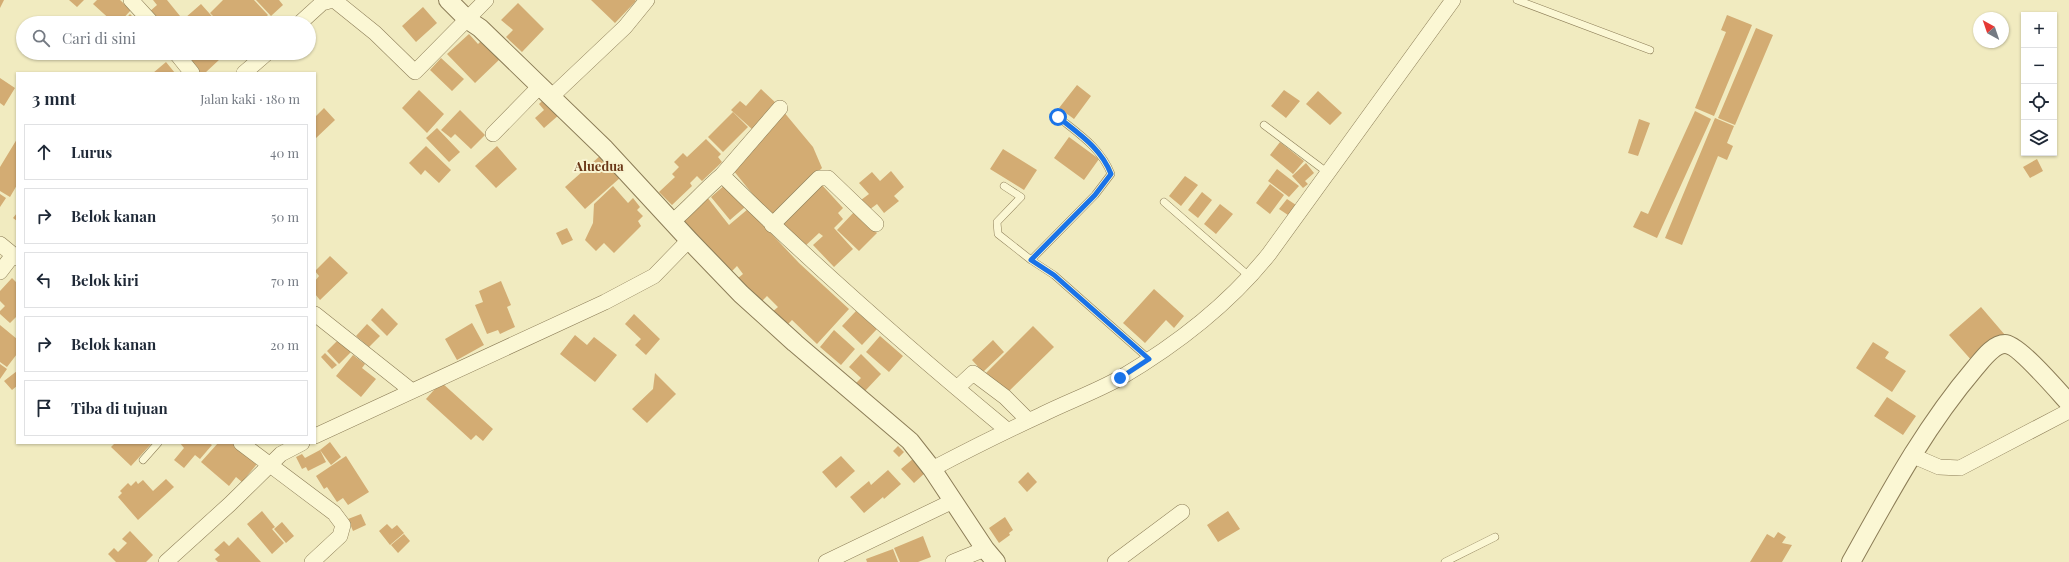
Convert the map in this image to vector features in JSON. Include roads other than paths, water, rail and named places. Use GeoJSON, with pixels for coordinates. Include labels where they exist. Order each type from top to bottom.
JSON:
{"type":"FeatureCollection","features":[{"type":"Feature","properties":{"kind":"street"},"geometry":{"type":"LineString","coordinates":[[131,0],[146,16]]}},
{"type":"Feature","properties":{"kind":"street"},"geometry":{"type":"LineString","coordinates":[[308,16],[322,3],[334,0],[375,33],[415,72],[468,20],[486,0]]}},
{"type":"Feature","properties":{"kind":"street"},"geometry":{"type":"LineString","coordinates":[[448,0],[468,20],[480,28],[606,149],[672,222],[741,294],[795,343],[910,441],[932,469],[991,556],[953,562]]}},
{"type":"Feature","properties":{"kind":"street"},"geometry":{"type":"LineString","coordinates":[[493,134],[624,27],[647,0]]}},
{"type":"Feature","properties":{"kind":"street"},"geometry":{"type":"LineString","coordinates":[[932,469],[1007,430],[1120,378],[1192,329],[1251,277],[1369,119],[1454,0]]}},
{"type":"Feature","properties":{"kind":"street"},"geometry":{"type":"LineString","coordinates":[[182,60],[191,72]]}},
{"type":"Feature","properties":{"kind":"street"},"geometry":{"type":"LineString","coordinates":[[245,72],[259,60]]}},
{"type":"Feature","properties":{"kind":"street"},"geometry":{"type":"LineString","coordinates":[[672,222],[699,199],[704,190],[722,175],[780,108]]}},
{"type":"Feature","properties":{"kind":"street"},"geometry":{"type":"LineString","coordinates":[[722,175],[772,225],[856,301],[1007,430]]}},
{"type":"Feature","properties":{"kind":"street"},"geometry":{"type":"LineString","coordinates":[[772,225],[819,178],[828,178],[876,224]]}},
{"type":"Feature","properties":{"kind":"street"},"geometry":{"type":"LineString","coordinates":[[316,436],[605,302],[654,276],[689,240]]}},
{"type":"Feature","properties":{"kind":"street"},"geometry":{"type":"LineString","coordinates":[[0,244],[15,256],[0,272]]}},
{"type":"Feature","properties":{"kind":"street"},"geometry":{"type":"LineString","coordinates":[[316,315],[412,391]]}},
{"type":"Feature","properties":{"kind":"street"},"geometry":{"type":"LineString","coordinates":[[1851,562],[1911,455],[1950,397],[1997,346],[2006,344],[2018,350],[2069,402]]}},
{"type":"Feature","properties":{"kind":"street"},"geometry":{"type":"LineString","coordinates":[[957,388],[973,373],[1004,397],[1028,420]]}},
{"type":"Feature","properties":{"kind":"street"},"geometry":{"type":"LineString","coordinates":[[1911,455],[1939,467],[1960,468],[2069,411]]}},
{"type":"Feature","properties":{"kind":"street"},"geometry":{"type":"LineString","coordinates":[[242,444],[269,466],[334,512],[343,525],[340,536],[312,562]]}},
{"type":"Feature","properties":{"kind":"street"},"geometry":{"type":"LineString","coordinates":[[166,562],[281,454],[300,444]]}},
{"type":"Feature","properties":{"kind":"street"},"geometry":{"type":"LineString","coordinates":[[826,562],[953,501]]}},
{"type":"Feature","properties":{"kind":"street"},"geometry":{"type":"LineString","coordinates":[[1115,562],[1182,512]]}},
{"type":"Feature","properties":{"kind":"lane"},"geometry":{"type":"LineString","coordinates":[[1517,0],[1650,50]]}},
{"type":"Feature","properties":{"kind":"lane"},"geometry":{"type":"LineString","coordinates":[[1031,260],[1095,195],[1111,174],[1107,163],[1096,148],[1058,117]]}},
{"type":"Feature","properties":{"kind":"lane"},"geometry":{"type":"LineString","coordinates":[[1264,125],[1328,173]]}},
{"type":"Feature","properties":{"kind":"lane"},"geometry":{"type":"LineString","coordinates":[[1004,186],[1021,197],[997,222],[998,234],[1031,260],[1054,275],[1149,359]]}},
{"type":"Feature","properties":{"kind":"lane"},"geometry":{"type":"LineString","coordinates":[[1164,202],[1251,277]]}},
{"type":"Feature","properties":{"kind":"lane"},"geometry":{"type":"LineString","coordinates":[[143,460],[157,444]]}},
{"type":"Feature","properties":{"kind":"lane"},"geometry":{"type":"LineString","coordinates":[[1446,562],[1495,536]]}},
{"type":"Feature","properties":{"kind":"district","name":"Aluedua"},"geometry":{"type":"Point","coordinates":[599,166]}}]}
